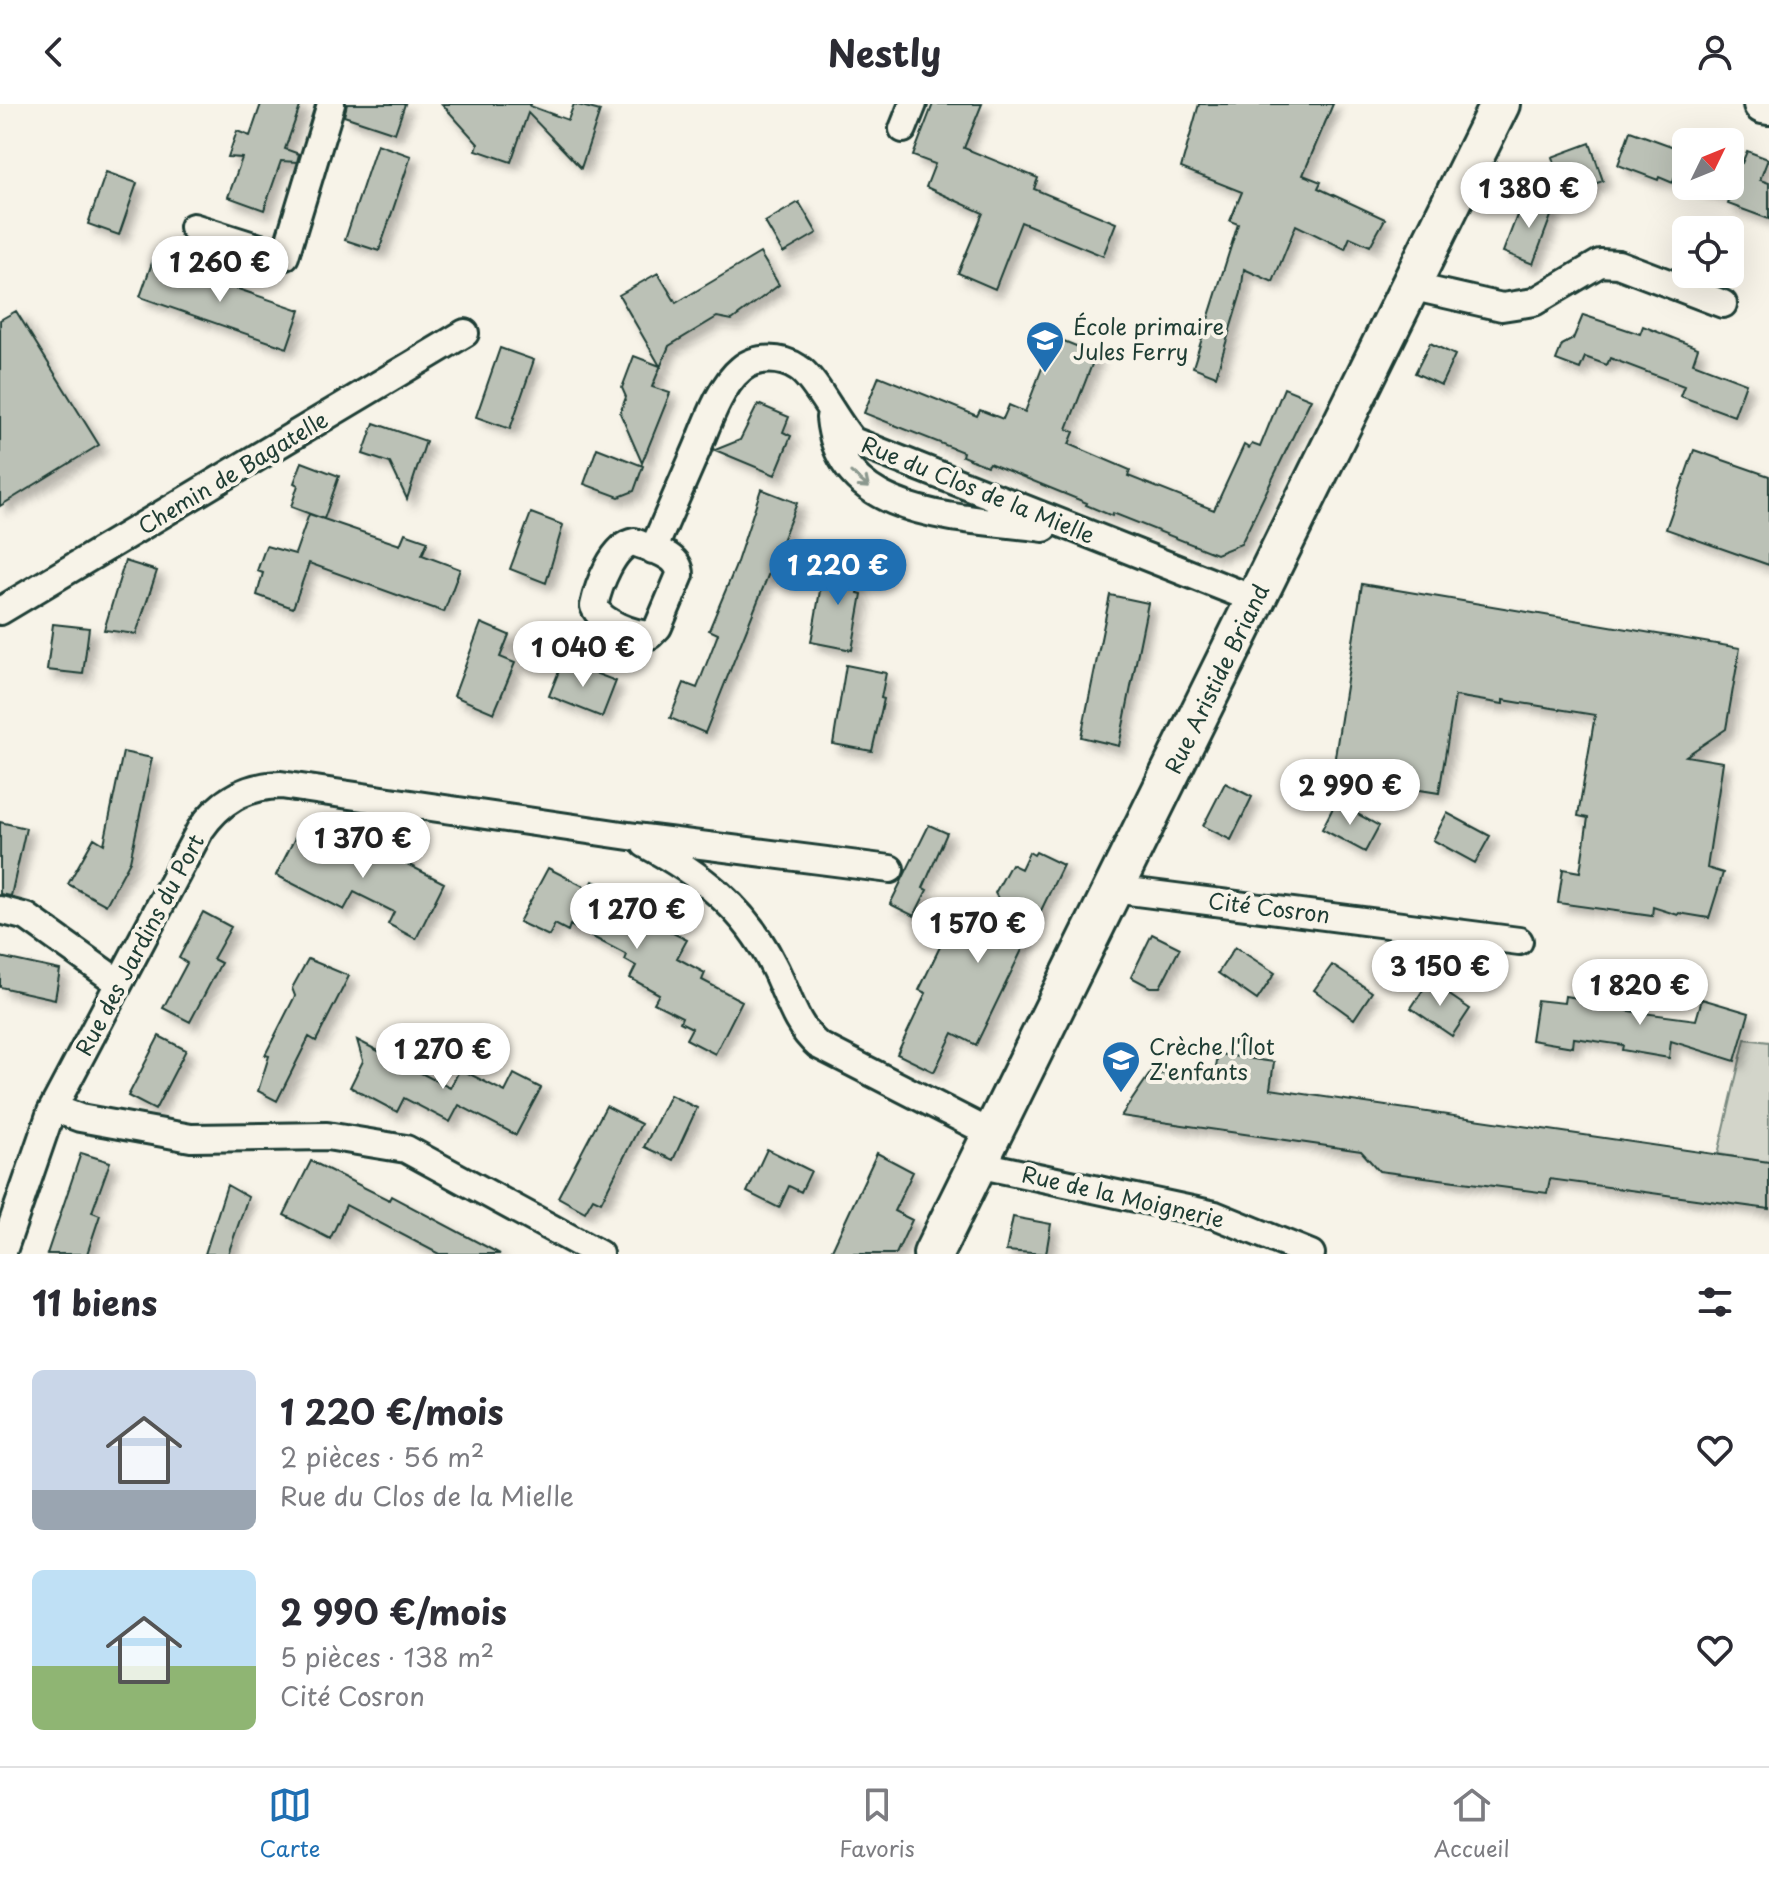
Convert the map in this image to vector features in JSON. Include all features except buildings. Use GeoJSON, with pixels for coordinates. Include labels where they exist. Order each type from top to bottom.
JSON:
{"type":"FeatureCollection","features":[{"type":"Feature","properties":{"kind":"main road","name":"Rue Aristide Briand"},"geometry":{"type":"LineString","coordinates":[[933,1254],[1500,104]]}},
{"type":"Feature","properties":{"kind":"street"},"geometry":{"type":"LineString","coordinates":[[193,227],[285,256],[331,104]]}},
{"type":"Feature","properties":{"kind":"street"},"geometry":{"type":"LineString","coordinates":[[903,129],[913,104]]}},
{"type":"Feature","properties":{"kind":"street"},"geometry":{"type":"LineString","coordinates":[[1410,286],[1502,307],[1534,302],[1600,263],[1618,264],[1723,304]]}},
{"type":"Feature","properties":{"kind":"street","name":"Chemin de Bagatelle"},"geometry":{"type":"LineString","coordinates":[[0,611],[465,333]]}},
{"type":"Feature","properties":{"kind":"street","name":"Rue du Clos de la Mielle"},"geometry":{"type":"LineString","coordinates":[[653,550],[717,403],[738,371],[767,359],[801,369],[853,441],[1256,600]]}},
{"type":"Feature","properties":{"kind":"street"},"geometry":{"type":"LineString","coordinates":[[829,411],[832,436],[843,463],[857,480],[898,504],[921,511],[1087,534]]}},
{"type":"Feature","properties":{"kind":"street","name":"Rue des Jardins du Port"},"geometry":{"type":"LineString","coordinates":[[2,1254],[53,1108],[200,830],[223,803],[252,789],[281,785],[629,836],[890,869]]}},
{"type":"Feature","properties":{"kind":"street","name":"Rue des Jardins du Port"},"geometry":{"type":"LineString","coordinates":[[629,836],[675,860],[726,898],[759,941],[803,1028],[818,1045],[985,1149]]}},
{"type":"Feature","properties":{"kind":"street","name":"Cité Cosron"},"geometry":{"type":"LineString","coordinates":[[1113,889],[1519,941]]}},
{"type":"Feature","properties":{"kind":"street"},"geometry":{"type":"LineString","coordinates":[[0,910],[27,917],[119,983]]}},
{"type":"Feature","properties":{"kind":"street"},"geometry":{"type":"LineString","coordinates":[[53,1108],[80,1118],[191,1138],[327,1136],[406,1149],[599,1254]]}},
{"type":"Feature","properties":{"kind":"street","name":"Rue de la Moignerie"},"geometry":{"type":"LineString","coordinates":[[985,1149],[1215,1215],[1311,1254]]}},
{"type":"Feature","properties":{"kind":"shaded area"},"geometry":{"type":"Polygon","coordinates":[[[1745,1039],[1769,1042],[1769,1162],[1718,1154],[1745,1039]]]}},
{"type":"Feature","properties":{"kind":"place","name":"École primaire Jules Ferry"},"geometry":{"type":"Point","coordinates":[1045,374]}},
{"type":"Feature","properties":{"kind":"place","name":"Crèche l'Îlot Z'enfants"},"geometry":{"type":"Point","coordinates":[1121,1094]}}]}
